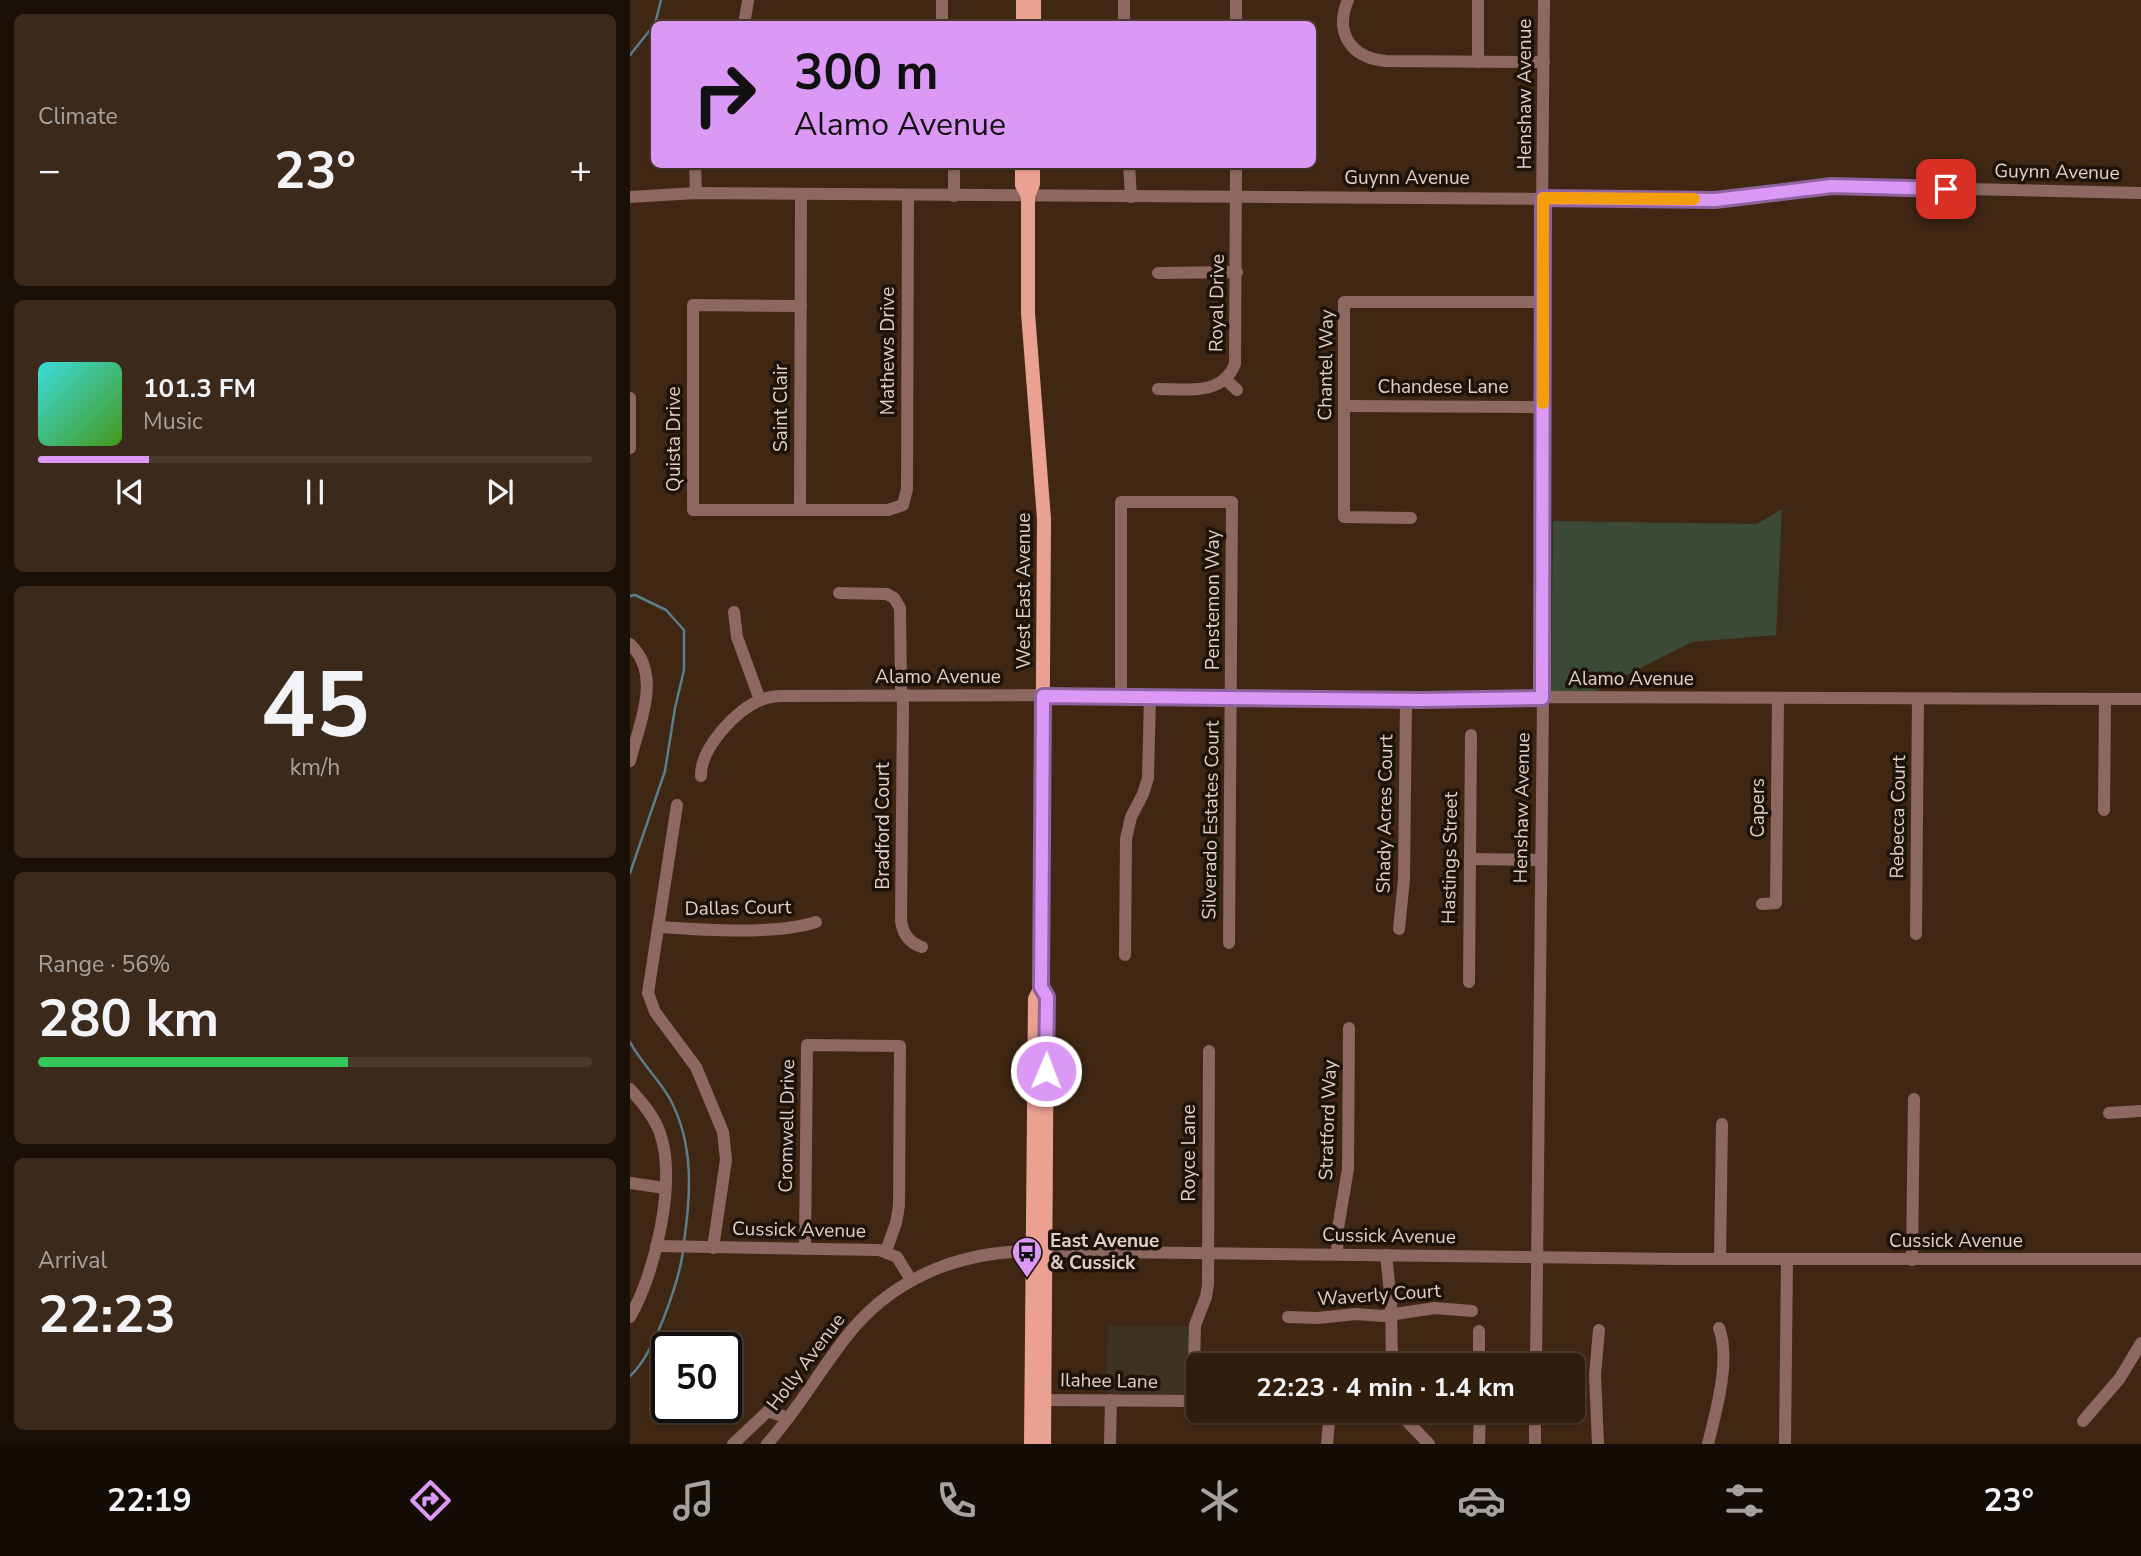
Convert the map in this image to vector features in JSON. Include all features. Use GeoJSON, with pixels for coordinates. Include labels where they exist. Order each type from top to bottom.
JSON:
{"type":"FeatureCollection","features":[{"type":"Feature","properties":{"kind":"main road"},"geometry":{"type":"LineString","coordinates":[[1023,0],[1023,21]]}},
{"type":"Feature","properties":{"kind":"main road"},"geometry":{"type":"LineString","coordinates":[[1034,0],[1034,21]]}},
{"type":"Feature","properties":{"kind":"main road","name":"West East Avenue"},"geometry":{"type":"LineString","coordinates":[[1022,168],[1021,185],[1028,196]]}},
{"type":"Feature","properties":{"kind":"main road","name":"West East Avenue"},"geometry":{"type":"LineString","coordinates":[[1033,168],[1028,196],[1028,313],[1043,496],[1041,987],[1035,999],[1044,1444]]}},
{"type":"Feature","properties":{"kind":"main road","name":"West East Avenue"},"geometry":{"type":"LineString","coordinates":[[1031,1444],[1039,1251]]}},
{"type":"Feature","properties":{"kind":"street"},"geometry":{"type":"LineString","coordinates":[[942,0],[942,21]]}},
{"type":"Feature","properties":{"kind":"street"},"geometry":{"type":"LineString","coordinates":[[1124,0],[1124,21]]}},
{"type":"Feature","properties":{"kind":"street"},"geometry":{"type":"LineString","coordinates":[[1236,0],[1236,21]]}},
{"type":"Feature","properties":{"kind":"street"},"geometry":{"type":"LineString","coordinates":[[1348,0],[1342,15],[1342,27],[1348,40],[1365,56],[1386,61],[1544,62]]}},
{"type":"Feature","properties":{"kind":"street"},"geometry":{"type":"LineString","coordinates":[[1478,0],[1478,62]]}},
{"type":"Feature","properties":{"kind":"street","name":"Henshaw Avenue"},"geometry":{"type":"LineString","coordinates":[[1536,1353],[1544,0]]}},
{"type":"Feature","properties":{"kind":"street"},"geometry":{"type":"LineString","coordinates":[[745,21],[748,1]]}},
{"type":"Feature","properties":{"kind":"street"},"geometry":{"type":"LineString","coordinates":[[695,168],[696,194]]}},
{"type":"Feature","properties":{"kind":"street"},"geometry":{"type":"LineString","coordinates":[[954,168],[954,196]]}},
{"type":"Feature","properties":{"kind":"street"},"geometry":{"type":"LineString","coordinates":[[1129,168],[1131,197]]}},
{"type":"Feature","properties":{"kind":"street","name":"Royal Drive"},"geometry":{"type":"LineString","coordinates":[[1158,388],[1207,388],[1225,379],[1237,356],[1236,168]]}},
{"type":"Feature","properties":{"kind":"street","name":"Guynn Avenue"},"geometry":{"type":"LineString","coordinates":[[630,197],[696,194],[1715,200],[1832,186],[2141,193]]}},
{"type":"Feature","properties":{"kind":"street","name":"Saint Clair"},"geometry":{"type":"LineString","coordinates":[[800,510],[801,195]]}},
{"type":"Feature","properties":{"kind":"street","name":"Mathews Drive"},"geometry":{"type":"LineString","coordinates":[[903,505],[907,489],[908,196]]}},
{"type":"Feature","properties":{"kind":"street"},"geometry":{"type":"LineString","coordinates":[[1158,273],[1237,272]]}},
{"type":"Feature","properties":{"kind":"street","name":"Chantel Way"},"geometry":{"type":"LineString","coordinates":[[1411,518],[1343,517],[1344,302],[1543,302]]}},
{"type":"Feature","properties":{"kind":"street","name":"Quista Drive"},"geometry":{"type":"LineString","coordinates":[[801,306],[694,305],[693,510],[888,510],[903,505]]}},
{"type":"Feature","properties":{"kind":"street"},"geometry":{"type":"LineString","coordinates":[[1225,379],[1237,390]]}},
{"type":"Feature","properties":{"kind":"street"},"geometry":{"type":"LineString","coordinates":[[630,398],[630,448]]}},
{"type":"Feature","properties":{"kind":"street","name":"Chandese Lane"},"geometry":{"type":"LineString","coordinates":[[1344,407],[1543,407]]}},
{"type":"Feature","properties":{"kind":"street","name":"Penstemon Way"},"geometry":{"type":"LineString","coordinates":[[1121,696],[1121,502],[1232,502],[1232,697]]}},
{"type":"Feature","properties":{"kind":"street","name":"Bradford Court"},"geometry":{"type":"LineString","coordinates":[[839,593],[890,596],[897,600],[901,612],[901,921],[907,937],[913,944],[922,947]]}},
{"type":"Feature","properties":{"kind":"street"},"geometry":{"type":"LineString","coordinates":[[734,612],[737,637],[760,700]]}},
{"type":"Feature","properties":{"kind":"street"},"geometry":{"type":"LineString","coordinates":[[630,644],[643,661],[647,683],[645,705],[630,761]]}},
{"type":"Feature","properties":{"kind":"street","name":"Alamo Avenue"},"geometry":{"type":"LineString","coordinates":[[701,776],[703,759],[737,715],[760,700],[782,696],[1150,696],[1406,700],[2141,699]]}},
{"type":"Feature","properties":{"kind":"street"},"geometry":{"type":"LineString","coordinates":[[1125,955],[1126,839],[1131,817],[1148,778],[1150,696]]}},
{"type":"Feature","properties":{"kind":"street","name":"Silverado Estates Court"},"geometry":{"type":"LineString","coordinates":[[1229,943],[1232,697]]}},
{"type":"Feature","properties":{"kind":"street","name":"Capers"},"geometry":{"type":"LineString","coordinates":[[1762,904],[1776,903],[1778,699]]}},
{"type":"Feature","properties":{"kind":"street","name":"Rebecca Court"},"geometry":{"type":"LineString","coordinates":[[1916,934],[1918,699]]}},
{"type":"Feature","properties":{"kind":"street"},"geometry":{"type":"LineString","coordinates":[[2104,810],[2105,699]]}},
{"type":"Feature","properties":{"kind":"street","name":"Shady Acres Court"},"geometry":{"type":"LineString","coordinates":[[1399,929],[1404,879],[1406,700]]}},
{"type":"Feature","properties":{"kind":"street","name":"Hastings Street"},"geometry":{"type":"LineString","coordinates":[[1469,982],[1471,735]]}},
{"type":"Feature","properties":{"kind":"street"},"geometry":{"type":"LineString","coordinates":[[677,805],[649,982],[649,999],[655,1012],[696,1067],[726,1142],[725,1171],[707,1248]]}},
{"type":"Feature","properties":{"kind":"street"},"geometry":{"type":"LineString","coordinates":[[1469,859],[1541,860]]}},
{"type":"Feature","properties":{"kind":"street","name":"Dallas Court"},"geometry":{"type":"LineString","coordinates":[[659,927],[726,930],[793,928],[816,922]]}},
{"type":"Feature","properties":{"kind":"street","name":"Stratford Way"},"geometry":{"type":"LineString","coordinates":[[1338,1254],[1338,1228],[1348,1169],[1349,1028]]}},
{"type":"Feature","properties":{"kind":"street","name":"Cromwell Drive"},"geometry":{"type":"LineString","coordinates":[[805,1249],[807,1045],[900,1046],[898,1215],[886,1251]]}},
{"type":"Feature","properties":{"kind":"street","name":"Royce Lane"},"geometry":{"type":"LineString","coordinates":[[1207,1255],[1209,1051]]}},
{"type":"Feature","properties":{"kind":"street"},"geometry":{"type":"LineString","coordinates":[[630,1089],[648,1110],[660,1133],[666,1163],[661,1247],[630,1317]]}},
{"type":"Feature","properties":{"kind":"street"},"geometry":{"type":"LineString","coordinates":[[1912,1260],[1914,1099]]}},
{"type":"Feature","properties":{"kind":"street"},"geometry":{"type":"LineString","coordinates":[[2109,1113],[2141,1111]]}},
{"type":"Feature","properties":{"kind":"street"},"geometry":{"type":"LineString","coordinates":[[1720,1259],[1722,1124]]}},
{"type":"Feature","properties":{"kind":"street"},"geometry":{"type":"LineString","coordinates":[[630,1183],[665,1188]]}},
{"type":"Feature","properties":{"kind":"street","name":"Cussick Avenue"},"geometry":{"type":"LineString","coordinates":[[661,1247],[886,1251],[899,1260],[911,1280],[969,1257],[1039,1251],[1538,1258],[2141,1259]]}},
{"type":"Feature","properties":{"kind":"street","name":"Ilahee Lane"},"geometry":{"type":"LineString","coordinates":[[1044,1400],[1193,1401],[1194,1335],[1197,1317],[1208,1290],[1207,1255]]}},
{"type":"Feature","properties":{"kind":"street"},"geometry":{"type":"LineString","coordinates":[[1386,1255],[1392,1314],[1392,1353]]}},
{"type":"Feature","properties":{"kind":"street"},"geometry":{"type":"LineString","coordinates":[[1785,1444],[1787,1259]]}},
{"type":"Feature","properties":{"kind":"street","name":"Holly Avenue"},"geometry":{"type":"LineString","coordinates":[[767,1444],[856,1325],[878,1304],[911,1280]]}},
{"type":"Feature","properties":{"kind":"street","name":"Waverly Court"},"geometry":{"type":"LineString","coordinates":[[1288,1317],[1318,1318],[1356,1314],[1382,1316],[1435,1308],[1472,1311]]}},
{"type":"Feature","properties":{"kind":"street"},"geometry":{"type":"LineString","coordinates":[[1708,1444],[1722,1377],[1723,1345],[1719,1328]]}},
{"type":"Feature","properties":{"kind":"street"},"geometry":{"type":"LineString","coordinates":[[1598,1444],[1595,1374],[1599,1330]]}},
{"type":"Feature","properties":{"kind":"street"},"geometry":{"type":"LineString","coordinates":[[1479,1331],[1479,1353]]}},
{"type":"Feature","properties":{"kind":"street"},"geometry":{"type":"LineString","coordinates":[[2083,1421],[2115,1384],[2141,1343]]}},
{"type":"Feature","properties":{"kind":"street"},"geometry":{"type":"LineString","coordinates":[[1110,1444],[1111,1400]]}},
{"type":"Feature","properties":{"kind":"street"},"geometry":{"type":"LineString","coordinates":[[733,1444],[768,1411],[788,1418]]}},
{"type":"Feature","properties":{"kind":"street"},"geometry":{"type":"LineString","coordinates":[[1327,1444],[1329,1423]]}},
{"type":"Feature","properties":{"kind":"street"},"geometry":{"type":"LineString","coordinates":[[1409,1423],[1429,1444]]}},
{"type":"Feature","properties":{"kind":"street"},"geometry":{"type":"LineString","coordinates":[[1479,1444],[1480,1423]]}},
{"type":"Feature","properties":{"kind":"street"},"geometry":{"type":"LineString","coordinates":[[1535,1423],[1535,1444]]}},
{"type":"Feature","properties":{"kind":"shaded area"},"geometry":{"type":"Polygon","coordinates":[[[1108,1326],[1189,1326],[1186,1390],[1179,1396],[1105,1393],[1108,1326]]]}},
{"type":"Feature","properties":{"kind":"green space"},"geometry":{"type":"Polygon","coordinates":[[[1782,509],[1776,635],[1692,642],[1593,692],[1551,692],[1553,521],[1757,524],[1782,509]]]}},
{"type":"Feature","properties":{"kind":"waterway"},"geometry":{"type":"LineString","coordinates":[[656,21],[661,0]]}},
{"type":"Feature","properties":{"kind":"waterway"},"geometry":{"type":"LineString","coordinates":[[630,55],[651,29]]}},
{"type":"Feature","properties":{"kind":"waterway"},"geometry":{"type":"LineString","coordinates":[[630,596],[635,595],[666,610],[684,630],[684,670],[665,771],[630,873]]}},
{"type":"Feature","properties":{"kind":"waterway"},"geometry":{"type":"LineString","coordinates":[[630,1042],[670,1099],[683,1133],[689,1169],[684,1242]]}},
{"type":"Feature","properties":{"kind":"waterway"},"geometry":{"type":"LineString","coordinates":[[630,1376],[656,1336],[676,1282],[683,1252]]}},
{"type":"Feature","properties":{"kind":"slow traffic"},"geometry":{"type":"LineString","coordinates":[[1543,403],[1543,198],[1694,199]]}},
{"type":"Feature","properties":{"kind":"place","name":"East Avenue & Cussick"},"geometry":{"type":"Point","coordinates":[1027,1279]}},
{"type":"Feature","properties":{"kind":"route"},"geometry":{"type":"LineString","coordinates":[[1046,1071],[1047,997],[1041,987],[1043,696],[1422,700],[1542,698],[1543,198],[1715,200],[1832,186],[1946,189]]}}]}
